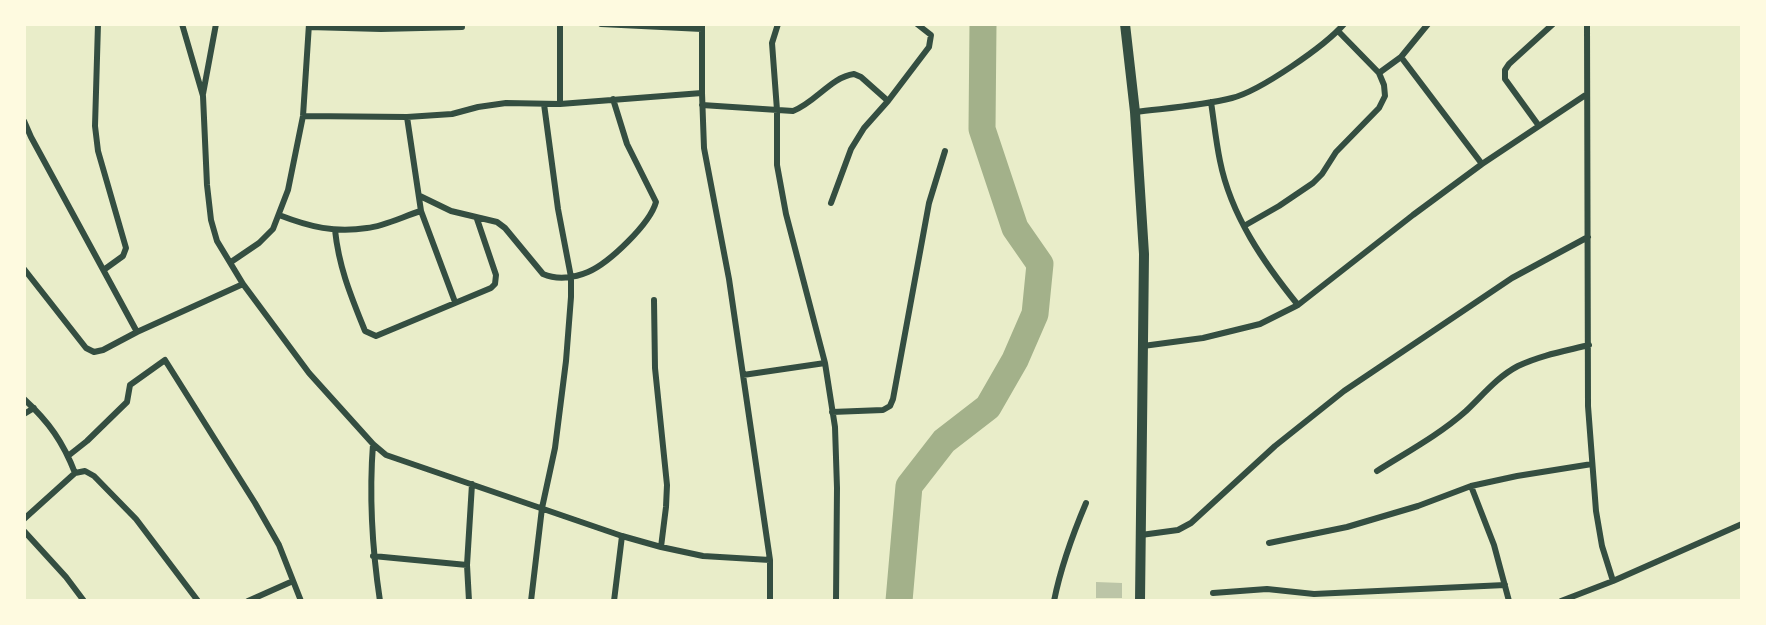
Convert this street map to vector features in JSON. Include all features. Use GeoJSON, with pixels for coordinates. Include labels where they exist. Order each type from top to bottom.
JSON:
{"type":"FeatureCollection","features":[{"type":"Feature","properties":{"kind":"street"},"geometry":{"type":"LineString","coordinates":[[98,24],[95,126],[98,151],[126,248],[123,255],[105,269]]}},
{"type":"Feature","properties":{"kind":"street"},"geometry":{"type":"LineString","coordinates":[[182,24],[203,96],[211,220],[217,241],[243,284],[309,373],[373,444],[386,455],[622,536],[661,547],[703,555],[770,560]]}},
{"type":"Feature","properties":{"kind":"street"},"geometry":{"type":"LineString","coordinates":[[203,96],[216,24]]}},
{"type":"Feature","properties":{"kind":"street"},"geometry":{"type":"LineString","coordinates":[[560,24],[560,104]]}},
{"type":"Feature","properties":{"kind":"street"},"geometry":{"type":"LineString","coordinates":[[601,24],[702,27],[704,148],[718,217],[770,560],[770,601]]}},
{"type":"Feature","properties":{"kind":"street"},"geometry":{"type":"LineString","coordinates":[[778,24],[772,43],[777,110],[777,165],[825,363],[835,427],[836,601]]}},
{"type":"Feature","properties":{"kind":"street"},"geometry":{"type":"LineString","coordinates":[[831,203],[851,149],[864,128],[888,101],[929,47],[932,40],[931,35],[917,24]]}},
{"type":"Feature","properties":{"kind":"street"},"geometry":{"type":"LineString","coordinates":[[1124,24],[1135,112],[1143,254],[1140,601]]}},
{"type":"Feature","properties":{"kind":"street"},"geometry":{"type":"LineString","coordinates":[[1135,112],[1234,98],[1270,80],[1308,55],[1344,24]]}},
{"type":"Feature","properties":{"kind":"street"},"geometry":{"type":"LineString","coordinates":[[1379,73],[1401,57],[1428,24]]}},
{"type":"Feature","properties":{"kind":"street"},"geometry":{"type":"LineString","coordinates":[[1539,126],[1505,79],[1505,70],[1552,24]]}},
{"type":"Feature","properties":{"kind":"street"},"geometry":{"type":"LineString","coordinates":[[1587,24],[1588,406],[1596,511],[1602,546],[1612,581]]}},
{"type":"Feature","properties":{"kind":"street"},"geometry":{"type":"LineString","coordinates":[[231,262],[260,243],[273,229],[288,190],[303,116],[309,25],[381,29],[462,27]]}},
{"type":"Feature","properties":{"kind":"street"},"geometry":{"type":"LineString","coordinates":[[1244,226],[1313,183],[1322,174],[1336,152],[1379,108],[1385,96],[1384,85],[1379,73],[1338,31]]}},
{"type":"Feature","properties":{"kind":"street"},"geometry":{"type":"LineString","coordinates":[[1401,57],[1482,164]]}},
{"type":"Feature","properties":{"kind":"street"},"geometry":{"type":"LineString","coordinates":[[702,105],[793,111],[804,107],[842,78],[854,74],[861,77],[888,101]]}},
{"type":"Feature","properties":{"kind":"street"},"geometry":{"type":"LineString","coordinates":[[303,116],[407,117],[453,114],[506,103],[560,104],[702,93]]}},
{"type":"Feature","properties":{"kind":"street"},"geometry":{"type":"LineString","coordinates":[[1143,346],[1203,338],[1260,324],[1298,305],[1482,164],[1587,94]]}},
{"type":"Feature","properties":{"kind":"street"},"geometry":{"type":"LineString","coordinates":[[420,196],[451,211],[489,220],[505,228],[543,274],[552,278],[571,277],[590,271],[630,240],[651,216],[656,202],[627,144],[613,99]]}},
{"type":"Feature","properties":{"kind":"street"},"geometry":{"type":"LineString","coordinates":[[1211,102],[1220,163],[1232,200],[1269,269],[1298,305]]}},
{"type":"Feature","properties":{"kind":"street"},"geometry":{"type":"LineString","coordinates":[[531,601],[542,508],[555,448],[566,361],[571,277],[558,209],[544,104]]}},
{"type":"Feature","properties":{"kind":"street"},"geometry":{"type":"LineString","coordinates":[[407,117],[422,211],[455,302]]}},
{"type":"Feature","properties":{"kind":"street"},"geometry":{"type":"LineString","coordinates":[[24,121],[137,332]]}},
{"type":"Feature","properties":{"kind":"street"},"geometry":{"type":"LineString","coordinates":[[832,411],[883,410],[890,406],[929,202],[945,151]]}},
{"type":"Feature","properties":{"kind":"street"},"geometry":{"type":"LineString","coordinates":[[279,215],[316,228],[335,230],[369,228],[422,211]]}},
{"type":"Feature","properties":{"kind":"street"},"geometry":{"type":"LineString","coordinates":[[335,230],[338,257],[346,281],[365,330],[376,336],[490,288],[497,279],[477,219]]}},
{"type":"Feature","properties":{"kind":"street"},"geometry":{"type":"LineString","coordinates":[[1141,535],[1178,530],[1191,523],[1275,446],[1344,391],[1512,278],[1588,237]]}},
{"type":"Feature","properties":{"kind":"street"},"geometry":{"type":"LineString","coordinates":[[24,269],[86,348],[94,352],[103,350],[243,284]]}},
{"type":"Feature","properties":{"kind":"street"},"geometry":{"type":"LineString","coordinates":[[654,300],[655,368],[667,485],[661,547]]}},
{"type":"Feature","properties":{"kind":"street"},"geometry":{"type":"LineString","coordinates":[[1377,471],[1437,433],[1465,411],[1498,379],[1517,367],[1541,356],[1589,345]]}},
{"type":"Feature","properties":{"kind":"street"},"geometry":{"type":"LineString","coordinates":[[68,456],[127,402],[130,385],[165,360],[279,545],[301,601]]}},
{"type":"Feature","properties":{"kind":"street"},"geometry":{"type":"LineString","coordinates":[[743,375],[825,363]]}},
{"type":"Feature","properties":{"kind":"street"},"geometry":{"type":"LineString","coordinates":[[24,399],[55,432],[75,473]]}},
{"type":"Feature","properties":{"kind":"street"},"geometry":{"type":"LineString","coordinates":[[24,414],[34,408]]}},
{"type":"Feature","properties":{"kind":"street"},"geometry":{"type":"LineString","coordinates":[[373,444],[370,487],[373,556],[380,601]]}},
{"type":"Feature","properties":{"kind":"street"},"geometry":{"type":"LineString","coordinates":[[1269,543],[1347,527],[1418,506],[1471,486],[1592,464]]}},
{"type":"Feature","properties":{"kind":"street"},"geometry":{"type":"LineString","coordinates":[[24,519],[75,473],[85,471],[94,476],[136,519],[198,601]]}},
{"type":"Feature","properties":{"kind":"street"},"geometry":{"type":"LineString","coordinates":[[469,601],[467,565],[472,484]]}},
{"type":"Feature","properties":{"kind":"street"},"geometry":{"type":"LineString","coordinates":[[1471,486],[1494,545],[1509,601]]}},
{"type":"Feature","properties":{"kind":"street"},"geometry":{"type":"LineString","coordinates":[[1054,601],[1059,574],[1086,503]]}},
{"type":"Feature","properties":{"kind":"street"},"geometry":{"type":"LineString","coordinates":[[1561,601],[1742,524]]}},
{"type":"Feature","properties":{"kind":"street"},"geometry":{"type":"LineString","coordinates":[[24,531],[66,577],[84,601]]}},
{"type":"Feature","properties":{"kind":"street"},"geometry":{"type":"LineString","coordinates":[[614,601],[622,536]]}},
{"type":"Feature","properties":{"kind":"street"},"geometry":{"type":"LineString","coordinates":[[373,556],[467,565]]}},
{"type":"Feature","properties":{"kind":"street"},"geometry":{"type":"LineString","coordinates":[[248,601],[293,581]]}},
{"type":"Feature","properties":{"kind":"street"},"geometry":{"type":"LineString","coordinates":[[1213,593],[1267,589],[1314,594],[1505,585]]}},
{"type":"Feature","properties":{"kind":"building"},"geometry":{"type":"Polygon","coordinates":[[[1096,582],[1122,583],[1122,598],[1096,598],[1096,582]]]}},
{"type":"Feature","properties":{"kind":"waterway"},"geometry":{"type":"LineString","coordinates":[[899,601],[909,486],[944,441],[988,407],[1015,360],[1035,314],[1040,264],[1015,228],[982,129],[983,24]]}}]}
